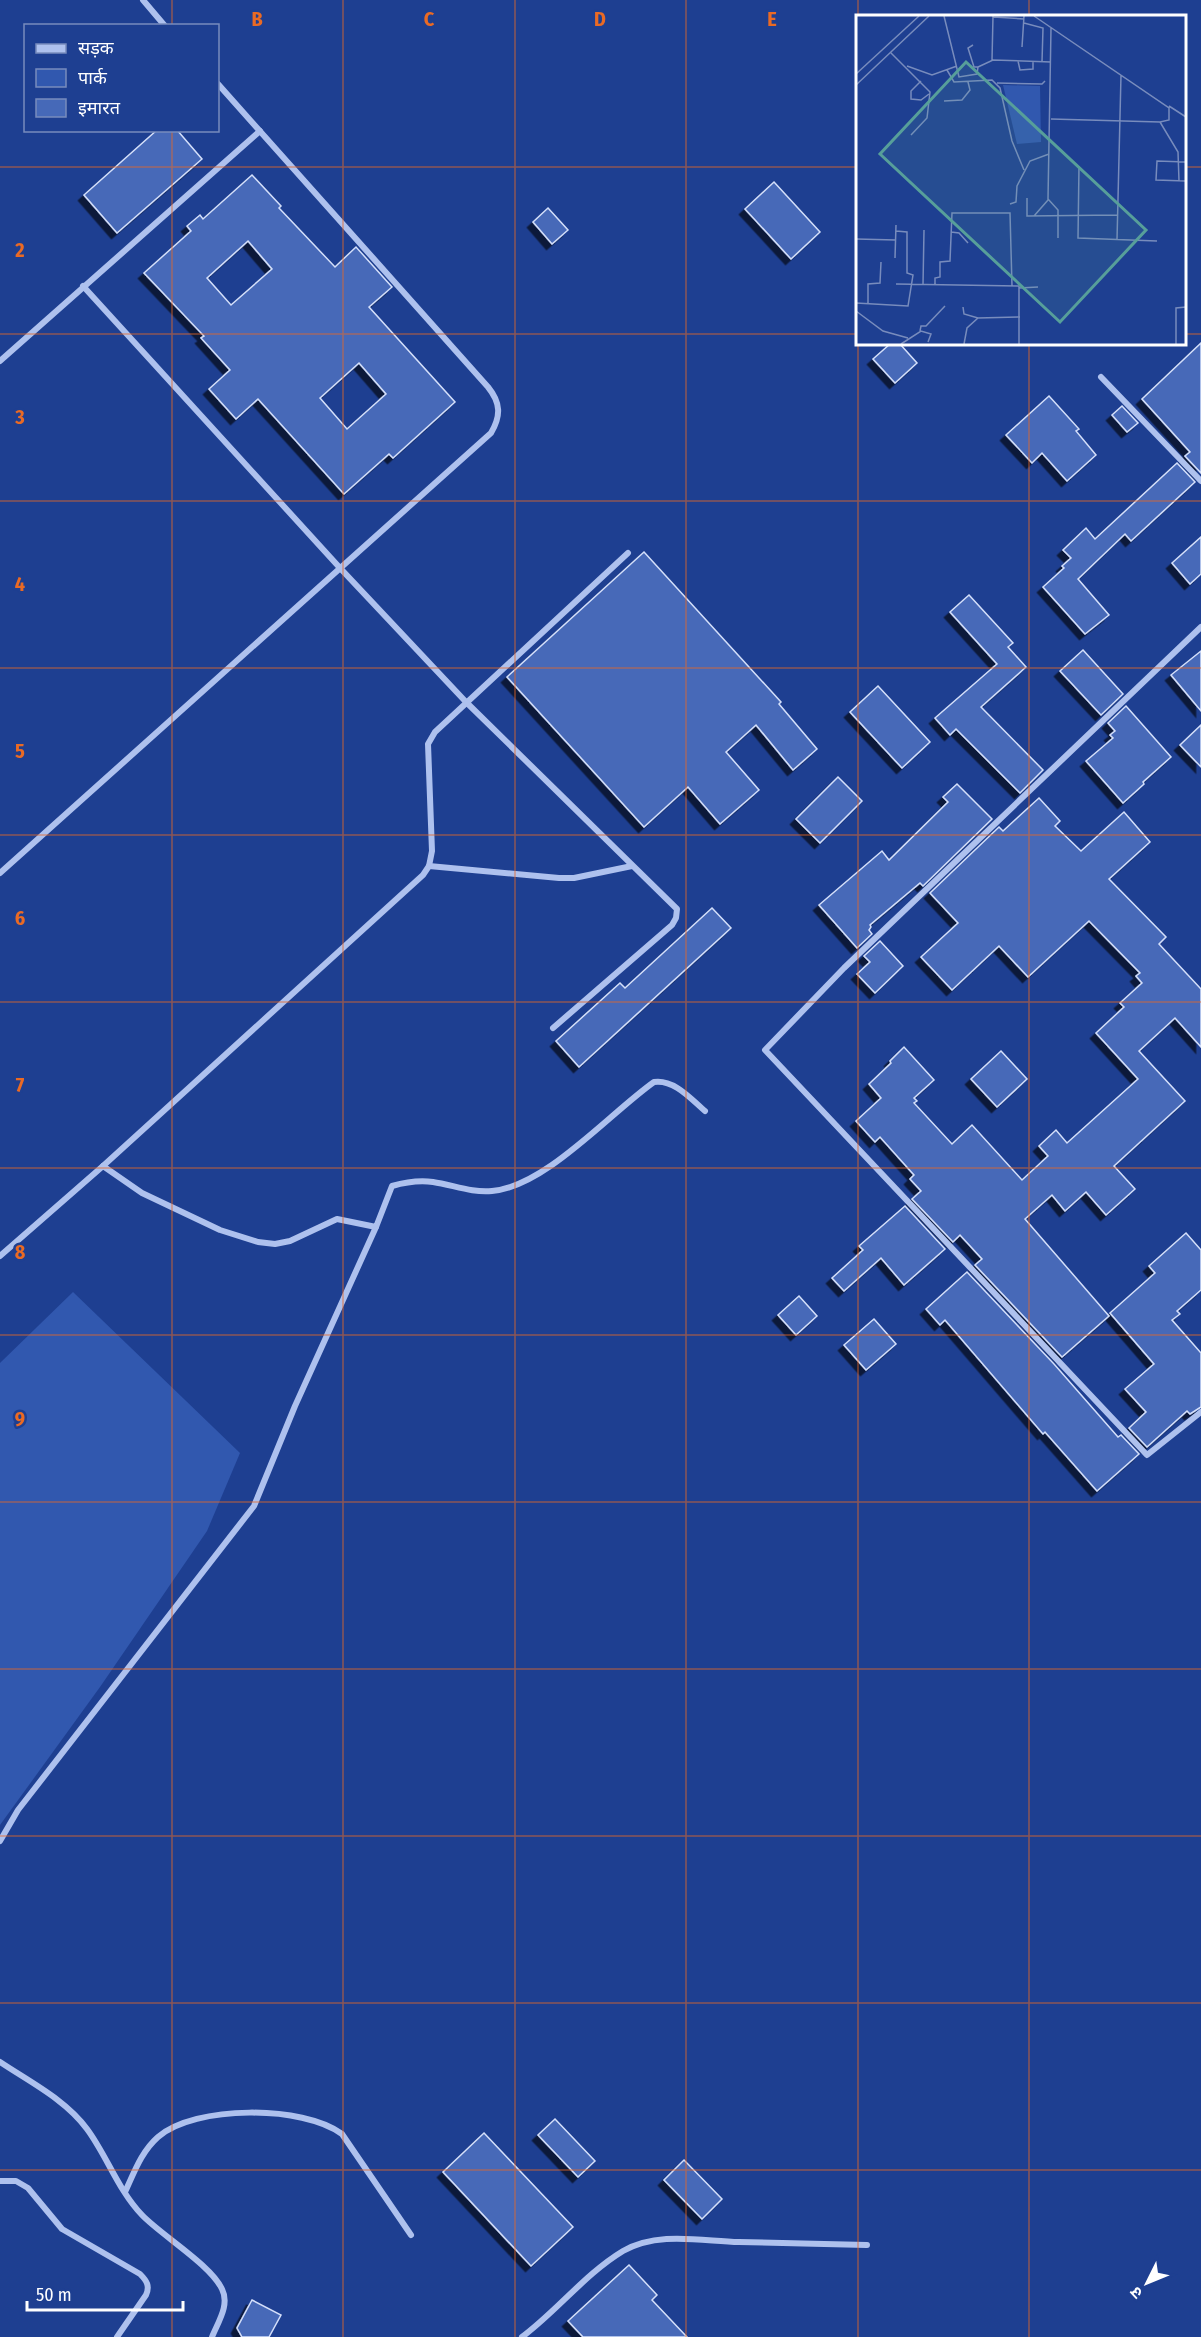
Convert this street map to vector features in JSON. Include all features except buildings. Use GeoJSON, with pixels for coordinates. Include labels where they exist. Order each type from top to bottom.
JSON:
{"type":"FeatureCollection","features":[{"type":"Feature","properties":{"kind":"street"},"geometry":{"type":"LineString","coordinates":[[142,0],[163,24]]}},
{"type":"Feature","properties":{"kind":"street"},"geometry":{"type":"LineString","coordinates":[[0,873],[491,433],[500,415],[499,406],[488,387],[219,85]]}},
{"type":"Feature","properties":{"kind":"street"},"geometry":{"type":"LineString","coordinates":[[0,361],[260,131]]}},
{"type":"Feature","properties":{"kind":"street"},"geometry":{"type":"LineString","coordinates":[[83,286],[340,568],[466,702],[677,909],[676,918],[661,934],[553,1028]]}},
{"type":"Feature","properties":{"kind":"street"},"geometry":{"type":"LineString","coordinates":[[1101,377],[1201,481]]}},
{"type":"Feature","properties":{"kind":"street"},"geometry":{"type":"LineString","coordinates":[[0,1256],[103,1166],[423,875],[429,866],[432,851],[428,744],[443,723],[628,553]]}},
{"type":"Feature","properties":{"kind":"street"},"geometry":{"type":"LineString","coordinates":[[1201,627],[844,968],[765,1050],[1147,1455],[1201,1412]]}},
{"type":"Feature","properties":{"kind":"street"},"geometry":{"type":"LineString","coordinates":[[429,866],[574,878],[632,866]]}},
{"type":"Feature","properties":{"kind":"street"},"geometry":{"type":"LineString","coordinates":[[0,1841],[18,1810],[254,1506],[295,1406],[376,1227],[392,1186],[417,1181],[435,1182],[476,1191],[508,1188],[530,1179],[550,1166],[654,1082],[666,1082],[677,1087],[705,1111]]}},
{"type":"Feature","properties":{"kind":"street"},"geometry":{"type":"LineString","coordinates":[[103,1166],[142,1193],[220,1230],[258,1242],[275,1244],[290,1241],[337,1219],[376,1227]]}},
{"type":"Feature","properties":{"kind":"street"},"geometry":{"type":"LineString","coordinates":[[0,2062],[75,2114],[95,2140],[125,2192],[142,2215],[218,2282],[225,2298],[225,2306],[212,2337]]}},
{"type":"Feature","properties":{"kind":"street"},"geometry":{"type":"LineString","coordinates":[[125,2192],[145,2152],[157,2138],[171,2128],[195,2118],[217,2114],[288,2116],[316,2120],[330,2125],[342,2134],[411,2235]]}},
{"type":"Feature","properties":{"kind":"street"},"geometry":{"type":"LineString","coordinates":[[0,2181],[16,2181],[28,2188],[62,2229],[140,2274],[147,2282],[149,2289],[146,2295],[117,2337]]}},
{"type":"Feature","properties":{"kind":"street"},"geometry":{"type":"LineString","coordinates":[[522,2337],[605,2264],[639,2244],[672,2238],[867,2245]]}},
{"type":"Feature","properties":{"kind":"green space"},"geometry":{"type":"Polygon","coordinates":[[[73,1292],[240,1453],[207,1531],[100,1687],[0,1825],[0,1363],[73,1292]]]}}]}
